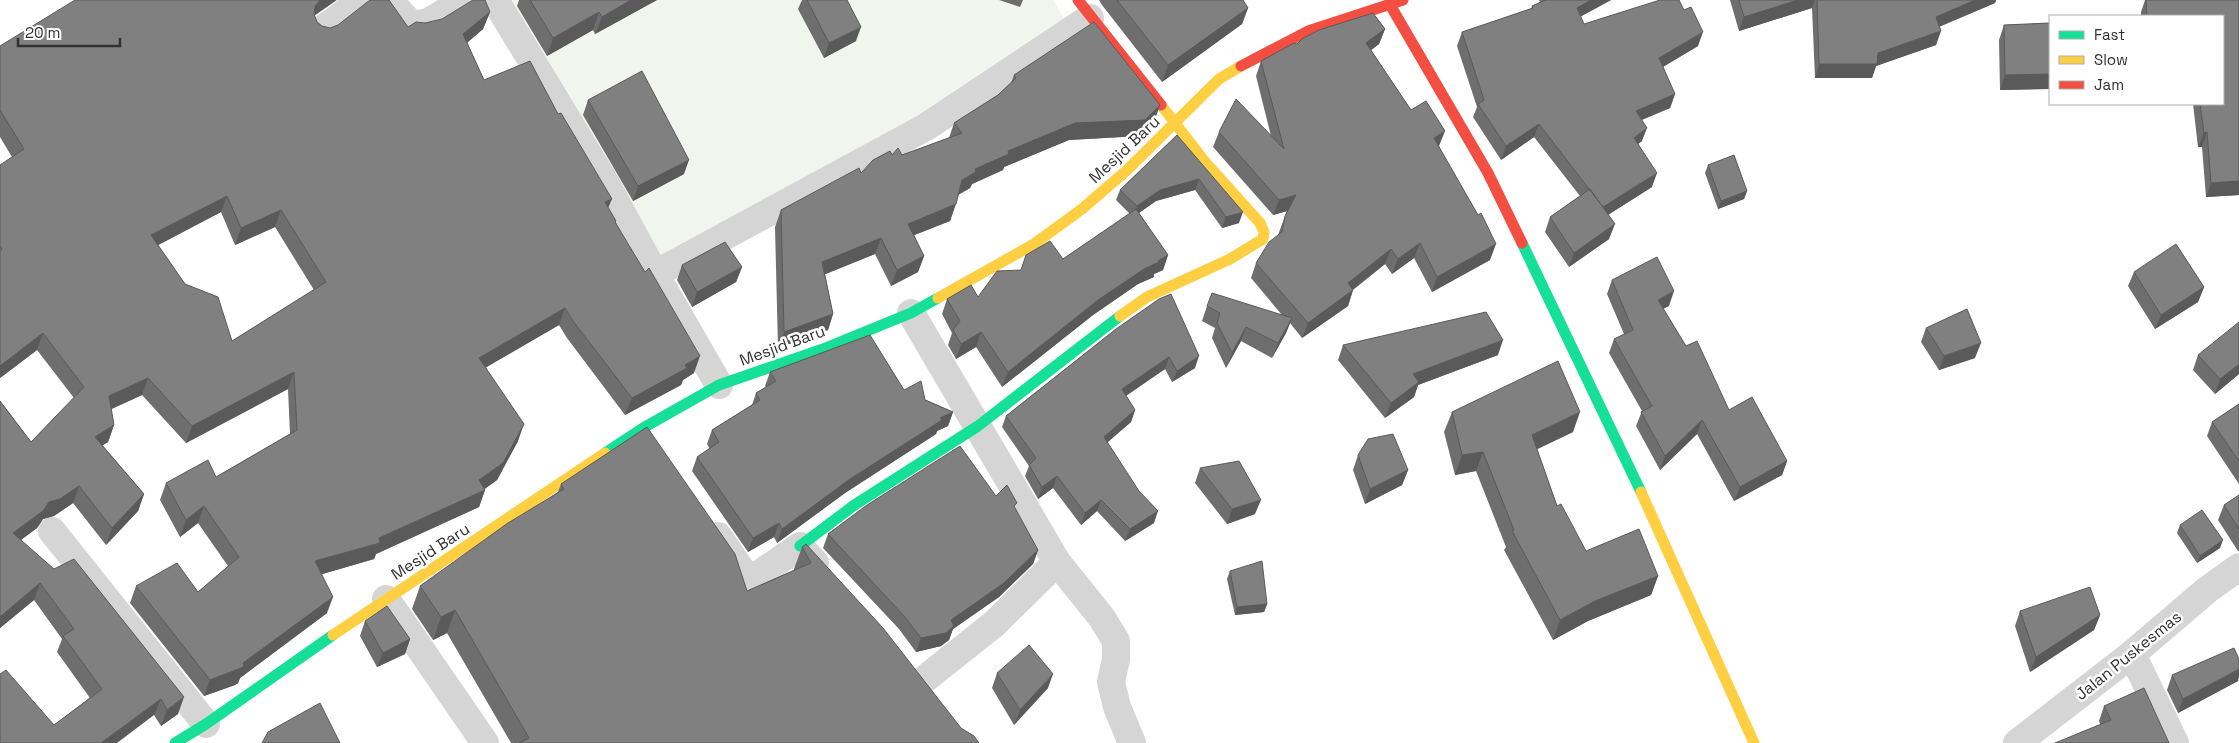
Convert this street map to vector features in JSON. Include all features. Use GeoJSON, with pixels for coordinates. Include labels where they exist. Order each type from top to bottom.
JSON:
{"type":"FeatureCollection","features":[{"type":"Feature","properties":{"kind":"street"},"geometry":{"type":"LineString","coordinates":[[323,29],[362,0]]}},
{"type":"Feature","properties":{"kind":"street"},"geometry":{"type":"LineString","coordinates":[[389,0],[408,21],[418,25],[466,0]]}},
{"type":"Feature","properties":{"kind":"street"},"geometry":{"type":"LineString","coordinates":[[495,0],[605,182],[719,385]]}},
{"type":"Feature","properties":{"kind":"street","name":"Mesjid Baru"},"geometry":{"type":"LineString","coordinates":[[175,743],[206,724],[386,599],[643,428],[719,385],[822,349],[911,313],[1040,239],[1082,209],[1175,124],[1219,79],[1308,31],[1403,0]]}},
{"type":"Feature","properties":{"kind":"street"},"geometry":{"type":"LineString","coordinates":[[1389,4],[1488,173],[1641,492],[1754,743]]}},
{"type":"Feature","properties":{"kind":"street"},"geometry":{"type":"LineString","coordinates":[[655,274],[926,127],[1084,9],[1175,124],[1260,223],[1264,232],[1262,239],[1230,259],[1147,298],[1102,328],[978,426],[853,506],[758,575],[751,577],[742,571],[703,515]]}},
{"type":"Feature","properties":{"kind":"street"},"geometry":{"type":"LineString","coordinates":[[911,313],[1057,562],[1102,618],[1116,641],[1116,659],[1112,682],[1117,707],[1132,743]]}},
{"type":"Feature","properties":{"kind":"street"},"geometry":{"type":"LineString","coordinates":[[643,428],[660,452]]}},
{"type":"Feature","properties":{"kind":"street"},"geometry":{"type":"LineString","coordinates":[[52,531],[206,724]]}},
{"type":"Feature","properties":{"kind":"street"},"geometry":{"type":"LineString","coordinates":[[800,546],[833,582]]}},
{"type":"Feature","properties":{"kind":"street"},"geometry":{"type":"LineString","coordinates":[[921,682],[994,624],[1057,562]]}},
{"type":"Feature","properties":{"kind":"street","name":"Jalan Puskesmas"},"geometry":{"type":"LineString","coordinates":[[2017,743],[2132,654],[2207,590],[2239,567]]}},
{"type":"Feature","properties":{"kind":"street"},"geometry":{"type":"LineString","coordinates":[[386,599],[485,743]]}},
{"type":"Feature","properties":{"kind":"street"},"geometry":{"type":"LineString","coordinates":[[2132,654],[2176,743]]}},
{"type":"Feature","properties":{"kind":"street"},"geometry":{"type":"LineString","coordinates":[[904,661],[939,705]]}},
{"type":"Feature","properties":{"kind":"shaded area"},"geometry":{"type":"Polygon","coordinates":[[[506,0],[1053,0],[1076,39],[635,274],[506,0]]]}},
{"type":"Feature","properties":{"kind":"building"},"geometry":{"type":"Polygon","coordinates":[[[75,0],[320,0],[315,6],[314,14],[317,22],[322,26],[330,28],[338,25],[370,0],[389,0],[408,27],[416,22],[425,23],[442,19],[473,0],[485,0],[490,12],[463,34],[484,80],[530,61],[558,114],[561,113],[612,199],[605,202],[615,222],[645,272],[649,268],[700,356],[685,365],[687,368],[632,398],[565,308],[479,358],[524,424],[503,463],[479,480],[485,490],[379,538],[380,543],[315,561],[333,597],[243,663],[244,666],[210,680],[136,586],[177,563],[198,592],[239,557],[204,506],[186,520],[166,483],[208,460],[216,477],[297,430],[294,372],[192,426],[148,378],[109,396],[114,425],[95,437],[144,494],[112,528],[79,486],[60,499],[49,502],[43,511],[13,533],[54,569],[74,559],[184,697],[167,710],[161,699],[103,743],[0,743],[0,674],[6,670],[54,725],[102,689],[63,636],[74,629],[40,583],[0,617],[0,401],[31,442],[84,387],[43,333],[0,366],[0,251],[2,249],[0,246],[0,165],[24,149],[0,110],[0,46],[75,0]],[[227,196],[151,235],[185,284],[218,297],[232,341],[326,282],[281,210],[241,228],[227,196]]]}},
{"type":"Feature","properties":{"kind":"building"},"geometry":{"type":"Polygon","coordinates":[[[530,0],[631,0],[602,17],[599,12],[553,38],[530,0]]]}},
{"type":"Feature","properties":{"kind":"building"},"geometry":{"type":"Polygon","coordinates":[[[807,0],[847,0],[861,27],[829,43],[807,0]]]}},
{"type":"Feature","properties":{"kind":"building"},"geometry":{"type":"Polygon","coordinates":[[[1117,0],[1243,0],[1248,8],[1168,65],[1117,0]]]}},
{"type":"Feature","properties":{"kind":"building"},"geometry":{"type":"Polygon","coordinates":[[[1546,0],[1591,0],[1577,8],[1584,24],[1660,0],[1679,0],[1684,10],[1691,7],[1703,32],[1659,58],[1675,94],[1636,111],[1647,128],[1634,138],[1657,173],[1603,207],[1539,124],[1506,146],[1478,104],[1484,100],[1462,32],[1533,8],[1532,6],[1546,0]]]}},
{"type":"Feature","properties":{"kind":"building"},"geometry":{"type":"Polygon","coordinates":[[[1739,0],[1798,0],[1744,17],[1739,0]]]}},
{"type":"Feature","properties":{"kind":"building"},"geometry":{"type":"Polygon","coordinates":[[[1817,0],[1975,0],[1936,17],[1941,31],[1878,53],[1877,64],[1819,64],[1817,0]]]}},
{"type":"Feature","properties":{"kind":"building"},"geometry":{"type":"Polygon","coordinates":[[[2146,0],[2239,0],[2239,181],[2211,183],[2207,132],[2204,133],[2200,105],[2224,105],[2224,15],[2147,15],[2146,0]]]}},
{"type":"Feature","properties":{"kind":"building"},"geometry":{"type":"Polygon","coordinates":[[[1373,13],[1385,29],[1366,43],[1411,110],[1426,101],[1445,131],[1434,138],[1478,215],[1481,213],[1496,244],[1437,277],[1420,243],[1398,259],[1391,249],[1348,283],[1353,290],[1308,323],[1256,263],[1269,242],[1282,232],[1285,216],[1296,195],[1279,200],[1219,132],[1236,99],[1284,149],[1261,61],[1294,43],[1297,44],[1302,39],[1319,30],[1373,13]]]}},
{"type":"Feature","properties":{"kind":"building"},"geometry":{"type":"Polygon","coordinates":[[[1094,22],[1160,105],[1145,120],[1075,123],[1008,151],[1009,154],[975,169],[976,172],[962,180],[956,204],[908,224],[924,256],[897,270],[881,238],[822,262],[833,314],[784,332],[781,210],[859,168],[861,173],[873,160],[890,151],[892,155],[898,148],[902,155],[962,133],[954,123],[998,95],[1016,78],[1014,75],[1094,22]]]}},
{"type":"Feature","properties":{"kind":"building"},"geometry":{"type":"Polygon","coordinates":[[[2049,23],[2049,74],[2005,75],[2004,25],[2049,23]]]}},
{"type":"Feature","properties":{"kind":"building"},"geometry":{"type":"Polygon","coordinates":[[[642,71],[689,160],[638,186],[588,100],[642,71]]]}},
{"type":"Feature","properties":{"kind":"building"},"geometry":{"type":"Polygon","coordinates":[[[1177,135],[1243,212],[1226,217],[1199,179],[1160,190],[1137,206],[1120,190],[1177,135]]]}},
{"type":"Feature","properties":{"kind":"building"},"geometry":{"type":"Polygon","coordinates":[[[1734,155],[1747,191],[1721,201],[1708,165],[1734,155]]]}},
{"type":"Feature","properties":{"kind":"building"},"geometry":{"type":"Polygon","coordinates":[[[1590,189],[1615,224],[1574,253],[1550,217],[1590,189]]]}},
{"type":"Feature","properties":{"kind":"building"},"geometry":{"type":"Polygon","coordinates":[[[1136,209],[1168,255],[1159,262],[1144,269],[1098,300],[1008,372],[981,332],[961,344],[953,330],[960,321],[947,299],[971,285],[978,297],[997,271],[1021,270],[1026,255],[1050,241],[1063,259],[1136,209]]]}},
{"type":"Feature","properties":{"kind":"building"},"geometry":{"type":"Polygon","coordinates":[[[725,242],[742,267],[697,292],[682,265],[725,242]]]}},
{"type":"Feature","properties":{"kind":"building"},"geometry":{"type":"Polygon","coordinates":[[[2176,244],[2204,287],[2161,315],[2134,272],[2176,244]]]}},
{"type":"Feature","properties":{"kind":"building"},"geometry":{"type":"Polygon","coordinates":[[[1657,257],[1674,291],[1658,300],[1686,346],[1697,341],[1729,410],[1752,397],[1787,461],[1740,487],[1702,420],[1665,456],[1641,412],[1652,406],[1614,339],[1633,330],[1612,280],[1657,257]]]}},
{"type":"Feature","properties":{"kind":"building"},"geometry":{"type":"Polygon","coordinates":[[[1212,293],[1292,318],[1278,343],[1246,327],[1232,353],[1217,323],[1220,313],[1207,306],[1212,293]]]}},
{"type":"Feature","properties":{"kind":"building"},"geometry":{"type":"Polygon","coordinates":[[[1171,294],[1199,356],[1177,371],[1169,357],[1122,389],[1135,410],[1104,437],[1139,491],[1158,511],[1130,529],[1101,500],[1085,513],[1057,476],[1042,487],[1029,465],[1036,458],[1006,416],[1116,329],[1159,299],[1171,294]]]}},
{"type":"Feature","properties":{"kind":"building"},"geometry":{"type":"Polygon","coordinates":[[[1967,309],[1981,343],[1944,356],[1926,328],[1967,309]]]}},
{"type":"Feature","properties":{"kind":"building"},"geometry":{"type":"Polygon","coordinates":[[[1486,312],[1503,340],[1413,374],[1419,382],[1391,403],[1343,345],[1486,312]]]}},
{"type":"Feature","properties":{"kind":"building"},"geometry":{"type":"Polygon","coordinates":[[[2239,322],[2239,364],[2220,379],[2198,355],[2239,322]]]}},
{"type":"Feature","properties":{"kind":"building"},"geometry":{"type":"Polygon","coordinates":[[[870,335],[904,390],[921,381],[925,400],[953,412],[940,418],[942,420],[850,479],[782,529],[779,523],[753,538],[697,457],[719,442],[712,430],[760,400],[756,393],[776,381],[770,372],[870,335]]]}},
{"type":"Feature","properties":{"kind":"building"},"geometry":{"type":"Polygon","coordinates":[[[1558,361],[1580,412],[1532,435],[1557,506],[1561,504],[1586,551],[1639,529],[1658,576],[1595,601],[1560,620],[1512,531],[1514,530],[1483,452],[1462,455],[1452,412],[1558,361]]]}},
{"type":"Feature","properties":{"kind":"building"},"geometry":{"type":"Polygon","coordinates":[[[2239,404],[2239,461],[2212,422],[2239,404]]]}},
{"type":"Feature","properties":{"kind":"building"},"geometry":{"type":"Polygon","coordinates":[[[647,427],[735,554],[747,591],[811,563],[802,547],[806,544],[883,628],[961,728],[974,736],[979,743],[519,743],[529,738],[455,610],[441,617],[420,586],[508,523],[564,489],[561,484],[647,427]]]}},
{"type":"Feature","properties":{"kind":"building"},"geometry":{"type":"Polygon","coordinates":[[[1393,434],[1408,470],[1370,489],[1358,455],[1368,439],[1393,434]]]}},
{"type":"Feature","properties":{"kind":"building"},"geometry":{"type":"Polygon","coordinates":[[[960,446],[996,496],[1007,485],[1017,503],[1014,506],[1038,550],[1004,583],[951,620],[954,626],[946,633],[921,638],[904,616],[828,534],[867,505],[960,446]]]}},
{"type":"Feature","properties":{"kind":"building"},"geometry":{"type":"Polygon","coordinates":[[[1239,461],[1261,500],[1232,509],[1200,468],[1239,461]]]}},
{"type":"Feature","properties":{"kind":"building"},"geometry":{"type":"Polygon","coordinates":[[[2239,495],[2239,529],[2224,505],[2239,495]]]}},
{"type":"Feature","properties":{"kind":"building"},"geometry":{"type":"Polygon","coordinates":[[[2202,510],[2223,540],[2200,556],[2180,525],[2202,510]]]}},
{"type":"Feature","properties":{"kind":"building"},"geometry":{"type":"Polygon","coordinates":[[[1262,561],[1267,604],[1237,607],[1230,571],[1262,561]]]}},
{"type":"Feature","properties":{"kind":"building"},"geometry":{"type":"Polygon","coordinates":[[[2090,587],[2100,615],[2036,657],[2020,611],[2090,587]]]}},
{"type":"Feature","properties":{"kind":"building"},"geometry":{"type":"Polygon","coordinates":[[[387,606],[410,639],[383,653],[365,621],[387,606]]]}},
{"type":"Feature","properties":{"kind":"building"},"geometry":{"type":"Polygon","coordinates":[[[1029,645],[1053,674],[1020,710],[997,673],[1029,645]]]}},
{"type":"Feature","properties":{"kind":"building"},"geometry":{"type":"Polygon","coordinates":[[[2234,648],[2239,659],[2239,669],[2183,699],[2172,675],[2234,648]]]}},
{"type":"Feature","properties":{"kind":"building"},"geometry":{"type":"Polygon","coordinates":[[[2144,688],[2169,743],[2055,743],[2111,720],[2104,706],[2144,688]]]}},
{"type":"Feature","properties":{"kind":"building"},"geometry":{"type":"Polygon","coordinates":[[[320,703],[340,743],[262,743],[268,732],[320,703]]]}},
{"type":"Feature","properties":{"kind":"traffic: fast"},"geometry":{"type":"LineString","coordinates":[[1522,243],[1641,492]]}},
{"type":"Feature","properties":{"kind":"traffic: fast"},"geometry":{"type":"LineString","coordinates":[[605,453],[643,428],[719,385],[823,349],[911,313],[938,298]]}},
{"type":"Feature","properties":{"kind":"traffic: fast"},"geometry":{"type":"LineString","coordinates":[[800,546],[853,506],[978,426],[1120,316]]}},
{"type":"Feature","properties":{"kind":"traffic: fast"},"geometry":{"type":"LineString","coordinates":[[175,743],[206,724],[333,635]]}},
{"type":"Feature","properties":{"kind":"traffic: slow"},"geometry":{"type":"LineString","coordinates":[[938,298],[1034,244],[1082,209],[1126,171],[1219,79],[1241,66]]}},
{"type":"Feature","properties":{"kind":"traffic: slow"},"geometry":{"type":"LineString","coordinates":[[1120,316],[1147,297],[1230,259],[1263,239],[1264,232],[1260,223],[1206,163],[1161,105]]}},
{"type":"Feature","properties":{"kind":"traffic: slow"},"geometry":{"type":"LineString","coordinates":[[333,635],[605,453]]}},
{"type":"Feature","properties":{"kind":"traffic: slow"},"geometry":{"type":"LineString","coordinates":[[1641,492],[1754,743]]}},
{"type":"Feature","properties":{"kind":"traffic: jam"},"geometry":{"type":"LineString","coordinates":[[1078,0],[1161,105]]}},
{"type":"Feature","properties":{"kind":"traffic: jam"},"geometry":{"type":"LineString","coordinates":[[1241,66],[1308,31],[1403,0]]}},
{"type":"Feature","properties":{"kind":"traffic: jam"},"geometry":{"type":"LineString","coordinates":[[1389,3],[1488,173],[1522,243]]}}]}
